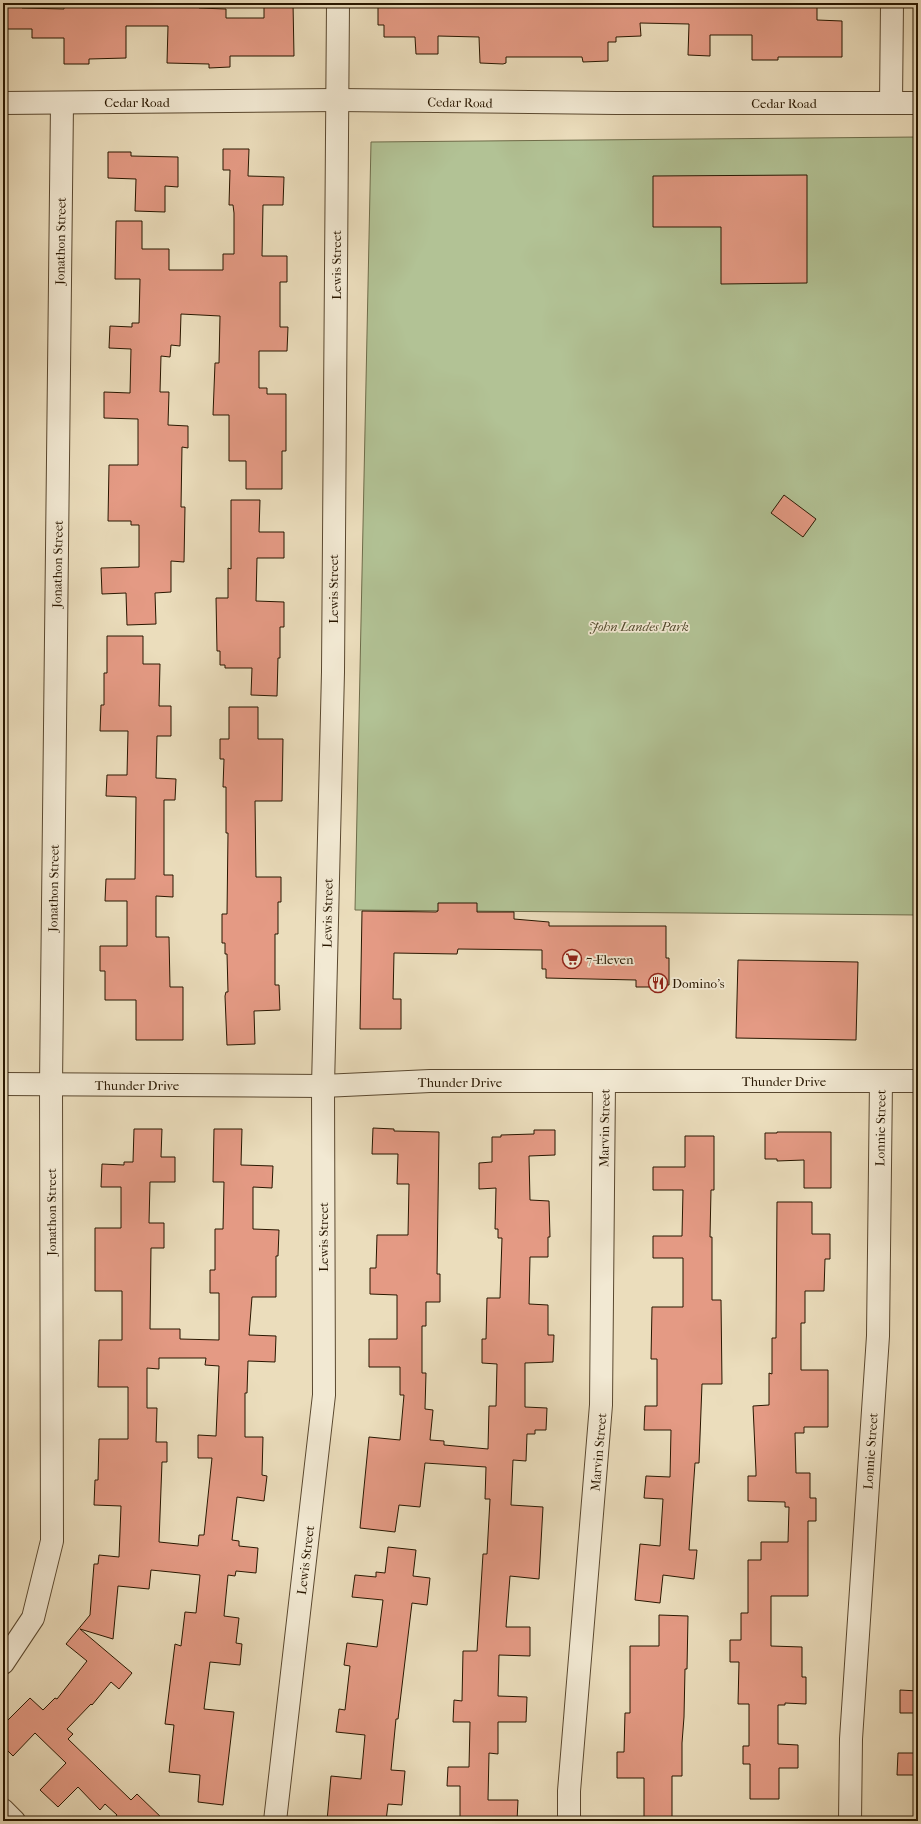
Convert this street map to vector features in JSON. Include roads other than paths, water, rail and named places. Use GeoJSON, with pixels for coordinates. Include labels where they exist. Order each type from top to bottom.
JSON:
{"type":"FeatureCollection","features":[{"type":"Feature","properties":{"kind":"street","name":"Lewis Street"},"geometry":{"type":"LineString","coordinates":[[275,1821],[324,1395],[323,1086],[333,672],[338,3]]}},
{"type":"Feature","properties":{"kind":"street"},"geometry":{"type":"LineString","coordinates":[[891,103],[892,3]]}},
{"type":"Feature","properties":{"kind":"street","name":"Cedar Road"},"geometry":{"type":"LineString","coordinates":[[3,103],[337,100],[608,103],[918,103]]}},
{"type":"Feature","properties":{"kind":"street","name":"Jonathon Street"},"geometry":{"type":"LineString","coordinates":[[3,1663],[33,1618],[52,1541],[51,1084],[62,103]]}},
{"type":"Feature","properties":{"kind":"street","name":"Thunder Drive"},"geometry":{"type":"LineString","coordinates":[[3,1084],[323,1086],[430,1081],[918,1081]]}},
{"type":"Feature","properties":{"kind":"street","name":"Marvin Street"},"geometry":{"type":"LineString","coordinates":[[569,1821],[569,1791],[601,1405],[604,1081]]}},
{"type":"Feature","properties":{"kind":"street","name":"Lonnie Street"},"geometry":{"type":"LineString","coordinates":[[850,1821],[852,1739],[878,1336],[881,1081]]}},
{"type":"Feature","properties":{"kind":"street"},"geometry":{"type":"LineString","coordinates":[[3,1810],[14,1821]]}},
{"type":"Feature","properties":{"kind":"place","name":"7-Eleven"},"geometry":{"type":"Point","coordinates":[572,959]}},
{"type":"Feature","properties":{"kind":"place","name":"Domino's"},"geometry":{"type":"Point","coordinates":[658,983]}},
{"type":"Feature","properties":{"kind":"park label","name":"John Landes Park"},"geometry":{"type":"Point","coordinates":[639,626]}}]}
